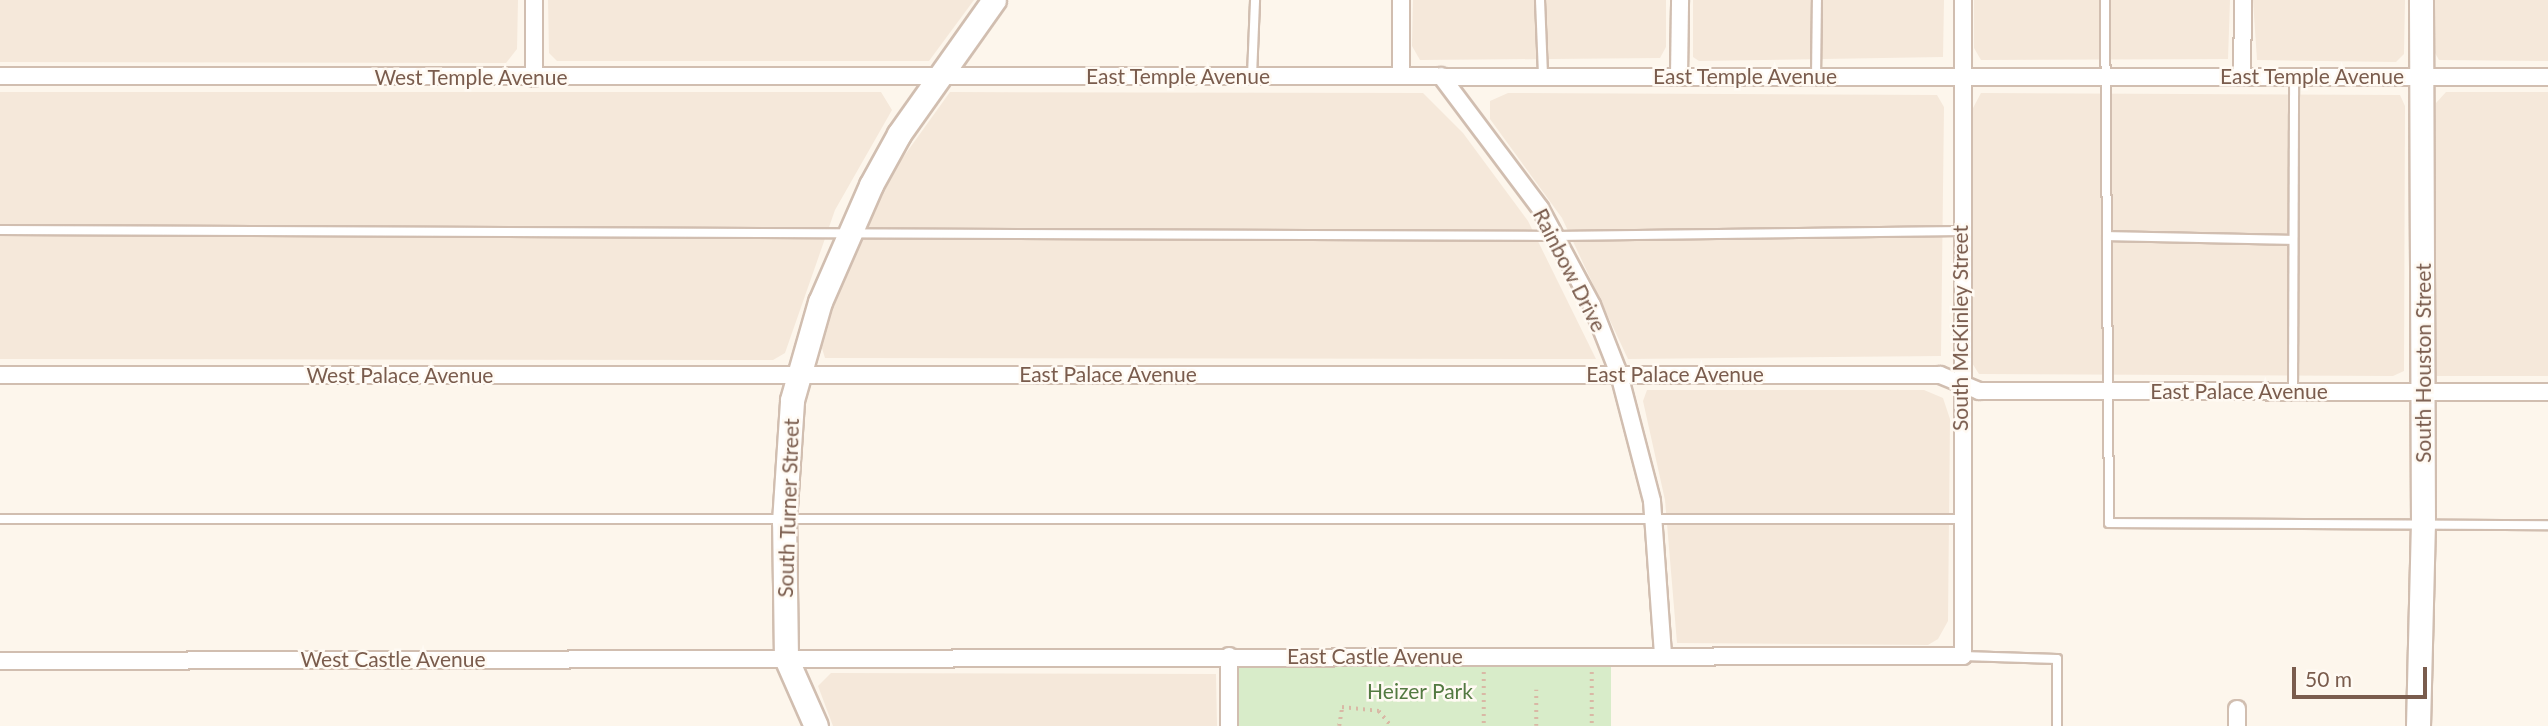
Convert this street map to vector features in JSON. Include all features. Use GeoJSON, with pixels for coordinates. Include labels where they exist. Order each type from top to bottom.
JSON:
{"type":"FeatureCollection","features":[{"type":"Feature","properties":{"kind":"main road","name":"South Turner Street"},"geometry":{"type":"LineString","coordinates":[[816,726],[786,658],[784,522],[787,433],[799,374],[848,231],[899,134],[994,0]]}},
{"type":"Feature","properties":{"kind":"main road","name":"South Houston Street"},"geometry":{"type":"LineString","coordinates":[[2418,726],[2424,392],[2421,0]]}},
{"type":"Feature","properties":{"kind":"street"},"geometry":{"type":"LineString","coordinates":[[534,0],[534,78]]}},
{"type":"Feature","properties":{"kind":"street"},"geometry":{"type":"LineString","coordinates":[[1401,0],[1401,76]]}},
{"type":"Feature","properties":{"kind":"street"},"geometry":{"type":"LineString","coordinates":[[1679,76],[1680,0]]}},
{"type":"Feature","properties":{"kind":"street","name":"South McKinley Street"},"geometry":{"type":"LineString","coordinates":[[1963,0],[1959,383],[1963,656]]}},
{"type":"Feature","properties":{"kind":"street"},"geometry":{"type":"LineString","coordinates":[[2242,76],[2243,0]]}},
{"type":"Feature","properties":{"kind":"street","name":"West Temple Avenue"},"geometry":{"type":"LineString","coordinates":[[0,76],[941,77]]}},
{"type":"Feature","properties":{"kind":"street","name":"Rainbow Drive"},"geometry":{"type":"LineString","coordinates":[[1441,76],[1555,236],[1592,304],[1619,374],[1655,521],[1663,656]]}},
{"type":"Feature","properties":{"kind":"street","name":"East Temple Avenue"},"geometry":{"type":"LineString","coordinates":[[941,77],[2548,77]]}},
{"type":"Feature","properties":{"kind":"street","name":"East Palace Avenue"},"geometry":{"type":"LineString","coordinates":[[799,374],[1940,375],[1979,391],[2548,392]]}},
{"type":"Feature","properties":{"kind":"street","name":"West Palace Avenue"},"geometry":{"type":"LineString","coordinates":[[0,375],[799,374]]}},
{"type":"Feature","properties":{"kind":"street"},"geometry":{"type":"LineString","coordinates":[[1229,656],[1230,726]]}},
{"type":"Feature","properties":{"kind":"street","name":"East Castle Avenue"},"geometry":{"type":"LineString","coordinates":[[786,658],[1963,656]]}},
{"type":"Feature","properties":{"kind":"street","name":"West Castle Avenue"},"geometry":{"type":"LineString","coordinates":[[0,661],[786,658]]}},
{"type":"Feature","properties":{"kind":"lane"},"geometry":{"type":"LineString","coordinates":[[1252,76],[1255,0]]}},
{"type":"Feature","properties":{"kind":"lane"},"geometry":{"type":"LineString","coordinates":[[1540,0],[1543,76]]}},
{"type":"Feature","properties":{"kind":"lane"},"geometry":{"type":"LineString","coordinates":[[1816,0],[1816,77]]}},
{"type":"Feature","properties":{"kind":"lane"},"geometry":{"type":"LineString","coordinates":[[2105,0],[2107,236],[2112,391],[2109,523],[2548,525]]}},
{"type":"Feature","properties":{"kind":"lane"},"geometry":{"type":"LineString","coordinates":[[2293,391],[2294,76]]}},
{"type":"Feature","properties":{"kind":"lane"},"geometry":{"type":"LineString","coordinates":[[0,230],[848,231],[1555,236],[1961,231]]}},
{"type":"Feature","properties":{"kind":"lane"},"geometry":{"type":"LineString","coordinates":[[2107,236],[2293,240]]}},
{"type":"Feature","properties":{"kind":"lane"},"geometry":{"type":"LineString","coordinates":[[0,519],[784,522],[1961,519]]}},
{"type":"Feature","properties":{"kind":"lane"},"geometry":{"type":"LineString","coordinates":[[1963,656],[2057,659],[2057,726]]}},
{"type":"Feature","properties":{"kind":"path"},"geometry":{"type":"LineString","coordinates":[[1484,656],[1484,726]]}},
{"type":"Feature","properties":{"kind":"path"},"geometry":{"type":"LineString","coordinates":[[1592,656],[1592,726]]}},
{"type":"Feature","properties":{"kind":"path"},"geometry":{"type":"LineString","coordinates":[[1536,690],[1536,726]]}},
{"type":"Feature","properties":{"kind":"path"},"geometry":{"type":"LineString","coordinates":[[1339,726],[1342,707],[1379,710],[1391,726]]}},
{"type":"Feature","properties":{"kind":"shaded area"},"geometry":{"type":"Polygon","coordinates":[[[0,0],[518,0],[517,49],[506,63],[0,62],[0,0]]]}},
{"type":"Feature","properties":{"kind":"shaded area"},"geometry":{"type":"Polygon","coordinates":[[[548,0],[974,0],[929,61],[557,61],[549,53],[548,0]]]}},
{"type":"Feature","properties":{"kind":"shaded area"},"geometry":{"type":"Polygon","coordinates":[[[1413,0],[1666,0],[1666,47],[1660,58],[1420,60],[1412,46],[1413,0]]]}},
{"type":"Feature","properties":{"kind":"shaded area"},"geometry":{"type":"Polygon","coordinates":[[[1693,0],[1944,0],[1943,57],[1699,61],[1693,57],[1693,0]]]}},
{"type":"Feature","properties":{"kind":"shaded area"},"geometry":{"type":"Polygon","coordinates":[[[1974,0],[2230,0],[2228,59],[1981,60],[1974,48],[1974,0]]]}},
{"type":"Feature","properties":{"kind":"shaded area"},"geometry":{"type":"Polygon","coordinates":[[[2253,0],[2405,0],[2404,54],[2396,62],[2257,60],[2253,0]]]}},
{"type":"Feature","properties":{"kind":"shaded area"},"geometry":{"type":"Polygon","coordinates":[[[2435,0],[2548,0],[2548,61],[2439,60],[2435,53],[2435,0]]]}},
{"type":"Feature","properties":{"kind":"shaded area"},"geometry":{"type":"Polygon","coordinates":[[[0,92],[881,92],[892,110],[835,210],[785,353],[773,360],[0,359],[0,92]]]}},
{"type":"Feature","properties":{"kind":"shaded area"},"geometry":{"type":"Polygon","coordinates":[[[950,92],[1423,93],[1463,133],[1528,221],[1596,359],[825,358],[821,345],[850,257],[899,163],[950,92]]]}},
{"type":"Feature","properties":{"kind":"shaded area"},"geometry":{"type":"Polygon","coordinates":[[[2446,92],[2548,92],[2548,376],[2435,376],[2436,103],[2446,92]]]}},
{"type":"Feature","properties":{"kind":"shaded area"},"geometry":{"type":"Polygon","coordinates":[[[1508,93],[1937,95],[1944,107],[1941,356],[1628,359],[1562,218],[1490,119],[1490,101],[1508,93]]]}},
{"type":"Feature","properties":{"kind":"shaded area"},"geometry":{"type":"Polygon","coordinates":[[[1981,93],[2400,95],[2405,106],[2404,371],[2393,376],[1979,374],[1972,363],[1973,108],[1981,93]]]}},
{"type":"Feature","properties":{"kind":"shaded area"},"geometry":{"type":"Polygon","coordinates":[[[1647,390],[1924,390],[1943,398],[1950,419],[1948,621],[1938,639],[1928,645],[1677,643],[1665,500],[1643,401],[1647,390]]]}},
{"type":"Feature","properties":{"kind":"shaded area"},"geometry":{"type":"Polygon","coordinates":[[[831,673],[1216,674],[1217,726],[833,726],[818,686],[831,673]]]}},
{"type":"Feature","properties":{"kind":"green space","name":"Heizer Park"},"geometry":{"type":"Polygon","coordinates":[[[1229,656],[1611,656],[1611,726],[1229,726],[1229,656]]]}}]}
